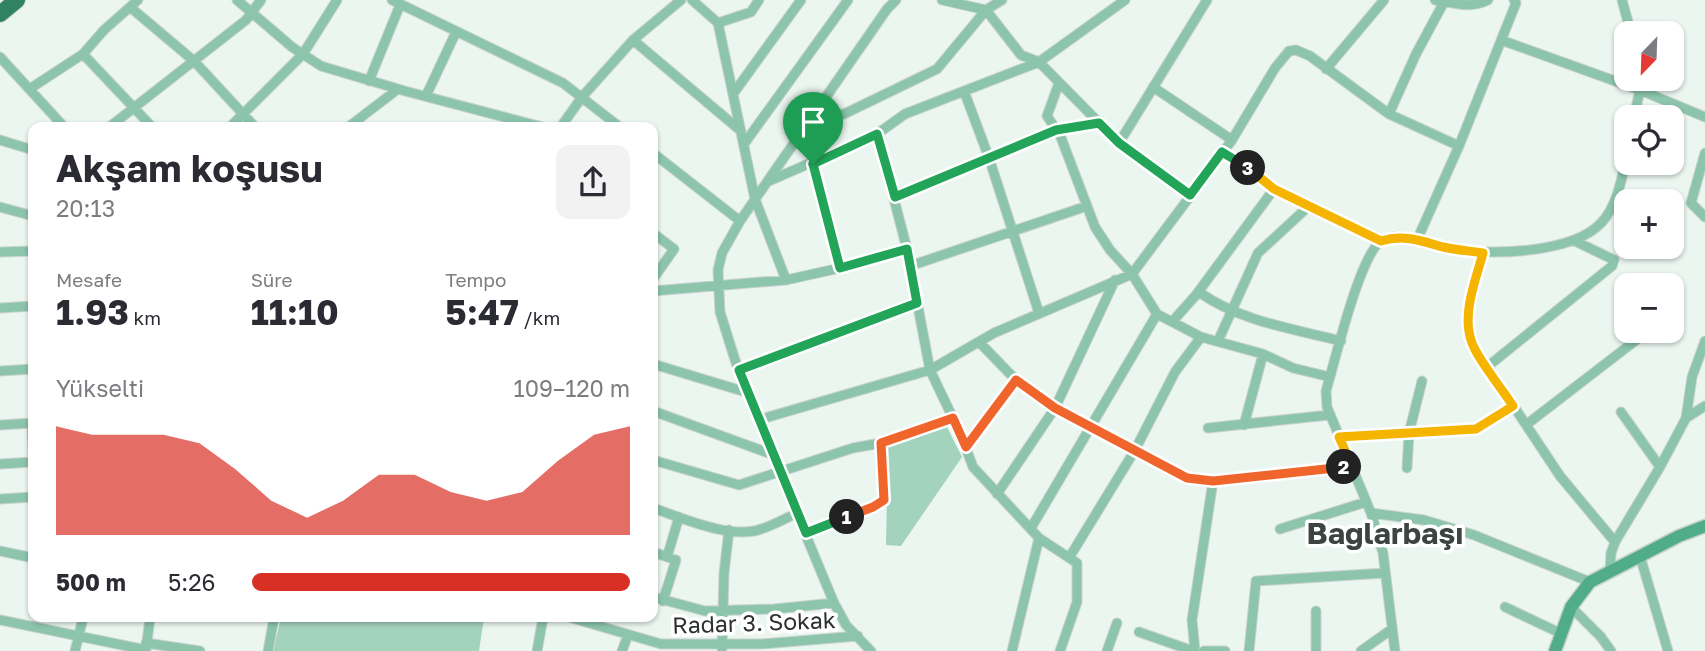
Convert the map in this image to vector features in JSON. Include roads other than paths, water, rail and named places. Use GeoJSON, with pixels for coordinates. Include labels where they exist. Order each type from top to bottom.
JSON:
{"type":"FeatureCollection","features":[{"type":"Feature","properties":{"kind":"highway"},"geometry":{"type":"LineString","coordinates":[[0,14],[17,0]]}},
{"type":"Feature","properties":{"kind":"street"},"geometry":{"type":"LineString","coordinates":[[31,88],[83,54],[104,30],[138,0]]}},
{"type":"Feature","properties":{"kind":"street"},"geometry":{"type":"LineString","coordinates":[[237,0],[321,66],[523,122]]}},
{"type":"Feature","properties":{"kind":"street"},"geometry":{"type":"LineString","coordinates":[[116,122],[253,12],[261,0]]}},
{"type":"Feature","properties":{"kind":"street"},"geometry":{"type":"LineString","coordinates":[[235,122],[303,54],[337,0]]}},
{"type":"Feature","properties":{"kind":"street"},"geometry":{"type":"LineString","coordinates":[[564,122],[582,97],[633,40],[681,0]]}},
{"type":"Feature","properties":{"kind":"street"},"geometry":{"type":"LineString","coordinates":[[692,0],[719,23],[755,199],[786,280]]}},
{"type":"Feature","properties":{"kind":"street"},"geometry":{"type":"LineString","coordinates":[[719,23],[751,12],[759,0]]}},
{"type":"Feature","properties":{"kind":"street"},"geometry":{"type":"LineString","coordinates":[[733,94],[801,0]]}},
{"type":"Feature","properties":{"kind":"street"},"geometry":{"type":"LineString","coordinates":[[744,144],[848,0]]}},
{"type":"Feature","properties":{"kind":"street"},"geometry":{"type":"LineString","coordinates":[[871,651],[845,625],[834,603],[739,370],[720,312],[717,287],[722,253],[740,221],[887,9],[896,0]]}},
{"type":"Feature","properties":{"kind":"street"},"geometry":{"type":"LineString","coordinates":[[942,0],[986,10],[1021,55],[1040,62],[1119,143],[1190,195]]}},
{"type":"Feature","properties":{"kind":"street"},"geometry":{"type":"LineString","coordinates":[[811,118],[845,114],[937,69],[986,10],[1002,0]]}},
{"type":"Feature","properties":{"kind":"street"},"geometry":{"type":"LineString","coordinates":[[767,182],[877,134],[905,114],[1040,62],[1125,0]]}},
{"type":"Feature","properties":{"kind":"street"},"geometry":{"type":"LineString","coordinates":[[1119,143],[1207,0]]}},
{"type":"Feature","properties":{"kind":"street"},"geometry":{"type":"LineString","coordinates":[[1326,69],[1384,0]]}},
{"type":"Feature","properties":{"kind":"street"},"geometry":{"type":"LineString","coordinates":[[1389,114],[1440,1],[1466,6],[1488,0]]}},
{"type":"Feature","properties":{"kind":"street"},"geometry":{"type":"LineString","coordinates":[[1418,240],[1459,146],[1516,3],[1514,0]]}},
{"type":"Feature","properties":{"kind":"street"},"geometry":{"type":"LineString","coordinates":[[1622,0],[1628,21]]}},
{"type":"Feature","properties":{"kind":"street"},"geometry":{"type":"LineString","coordinates":[[369,81],[396,2],[563,83],[613,122]]}},
{"type":"Feature","properties":{"kind":"street"},"geometry":{"type":"LineString","coordinates":[[130,7],[194,61],[251,122]]}},
{"type":"Feature","properties":{"kind":"street"},"geometry":{"type":"LineString","coordinates":[[426,96],[456,32]]}},
{"type":"Feature","properties":{"kind":"street"},"geometry":{"type":"LineString","coordinates":[[633,40],[741,131]]}},
{"type":"Feature","properties":{"kind":"street"},"geometry":{"type":"LineString","coordinates":[[1500,40],[1614,81]]}},
{"type":"Feature","properties":{"kind":"street"},"geometry":{"type":"LineString","coordinates":[[758,420],[930,370],[979,342],[1039,313],[1132,274],[1232,140],[1269,77],[1289,51],[1296,50],[1310,56],[1389,114],[1459,146]]}},
{"type":"Feature","properties":{"kind":"street"},"geometry":{"type":"LineString","coordinates":[[83,54],[147,122]]}},
{"type":"Feature","properties":{"kind":"street"},"geometry":{"type":"LineString","coordinates":[[0,57],[60,122]]}},
{"type":"Feature","properties":{"kind":"street"},"geometry":{"type":"LineString","coordinates":[[1059,83],[1047,116],[1056,130],[1095,227],[1110,250],[1132,274],[1157,314],[1201,337],[1263,354],[1293,368],[1331,377]]}},
{"type":"Feature","properties":{"kind":"street"},"geometry":{"type":"LineString","coordinates":[[1153,88],[1232,140]]}},
{"type":"Feature","properties":{"kind":"street"},"geometry":{"type":"LineString","coordinates":[[355,122],[398,89]]}},
{"type":"Feature","properties":{"kind":"street"},"geometry":{"type":"LineString","coordinates":[[964,91],[989,158],[1039,313]]}},
{"type":"Feature","properties":{"kind":"street"},"geometry":{"type":"LineString","coordinates":[[1642,91],[1705,117]]}},
{"type":"Feature","properties":{"kind":"street"},"geometry":{"type":"LineString","coordinates":[[503,122],[507,118]]}},
{"type":"Feature","properties":{"kind":"street"},"geometry":{"type":"LineString","coordinates":[[895,197],[1056,130],[1099,123]]}},
{"type":"Feature","properties":{"kind":"street"},"geometry":{"type":"LineString","coordinates":[[877,134],[907,249],[930,370],[973,467],[1039,538],[1077,563],[1077,602],[1060,651]]}},
{"type":"Feature","properties":{"kind":"street"},"geometry":{"type":"LineString","coordinates":[[0,140],[28,148]]}},
{"type":"Feature","properties":{"kind":"street"},"geometry":{"type":"LineString","coordinates":[[1222,152],[1247,167],[1274,189],[1381,241]]}},
{"type":"Feature","properties":{"kind":"street"},"geometry":{"type":"LineString","coordinates":[[1705,153],[1691,203],[1705,217]]}},
{"type":"Feature","properties":{"kind":"street"},"geometry":{"type":"LineString","coordinates":[[658,160],[740,221]]}},
{"type":"Feature","properties":{"kind":"street"},"geometry":{"type":"LineString","coordinates":[[813,164],[840,268]]}},
{"type":"Feature","properties":{"kind":"street"},"geometry":{"type":"LineString","coordinates":[[1395,651],[1382,553],[1371,513],[1326,407],[1326,391],[1363,266],[1381,241],[1395,237],[1483,253],[1526,250],[1573,240],[1591,232],[1603,222],[1623,175]]}},
{"type":"Feature","properties":{"kind":"street"},"geometry":{"type":"LineString","coordinates":[[1172,322],[1199,292],[1274,189]]}},
{"type":"Feature","properties":{"kind":"street"},"geometry":{"type":"LineString","coordinates":[[910,266],[1087,205]]}},
{"type":"Feature","properties":{"kind":"street"},"geometry":{"type":"LineString","coordinates":[[1218,341],[1258,253],[1310,205]]}},
{"type":"Feature","properties":{"kind":"street"},"geometry":{"type":"LineString","coordinates":[[0,207],[28,215]]}},
{"type":"Feature","properties":{"kind":"street"},"geometry":{"type":"LineString","coordinates":[[658,237],[674,248],[658,272]]}},
{"type":"Feature","properties":{"kind":"street"},"geometry":{"type":"LineString","coordinates":[[1488,367],[1612,266],[1614,260],[1573,240]]}},
{"type":"Feature","properties":{"kind":"street"},"geometry":{"type":"LineString","coordinates":[[658,291],[786,280],[907,249]]}},
{"type":"Feature","properties":{"kind":"street"},"geometry":{"type":"LineString","coordinates":[[0,252],[28,251]]}},
{"type":"Feature","properties":{"kind":"street"},"geometry":{"type":"LineString","coordinates":[[1483,253],[1470,307],[1468,327],[1471,342],[1560,476],[1615,542]]}},
{"type":"Feature","properties":{"kind":"street"},"geometry":{"type":"LineString","coordinates":[[997,494],[1055,408],[1115,281]]}},
{"type":"Feature","properties":{"kind":"street"},"geometry":{"type":"LineString","coordinates":[[1199,292],[1214,303],[1231,310],[1272,324],[1341,341]]}},
{"type":"Feature","properties":{"kind":"street"},"geometry":{"type":"LineString","coordinates":[[739,370],[917,303]]}},
{"type":"Feature","properties":{"kind":"street"},"geometry":{"type":"LineString","coordinates":[[0,308],[28,306]]}},
{"type":"Feature","properties":{"kind":"street"},"geometry":{"type":"LineString","coordinates":[[1031,528],[1157,314]]}},
{"type":"Feature","properties":{"kind":"street"},"geometry":{"type":"LineString","coordinates":[[1069,558],[1135,450],[1175,372],[1201,337]]}},
{"type":"Feature","properties":{"kind":"street"},"geometry":{"type":"LineString","coordinates":[[1610,570],[1615,542],[1686,418],[1692,377],[1705,341]]}},
{"type":"Feature","properties":{"kind":"street"},"geometry":{"type":"LineString","coordinates":[[979,342],[1016,380],[1055,408],[1187,478],[1213,481],[1352,466]]}},
{"type":"Feature","properties":{"kind":"street"},"geometry":{"type":"LineString","coordinates":[[1525,425],[1632,343]]}},
{"type":"Feature","properties":{"kind":"street"},"geometry":{"type":"LineString","coordinates":[[1244,425],[1263,354]]}},
{"type":"Feature","properties":{"kind":"street"},"geometry":{"type":"LineString","coordinates":[[658,366],[749,393]]}},
{"type":"Feature","properties":{"kind":"street"},"geometry":{"type":"LineString","coordinates":[[0,372],[28,369]]}},
{"type":"Feature","properties":{"kind":"street"},"geometry":{"type":"LineString","coordinates":[[966,447],[1016,380]]}},
{"type":"Feature","properties":{"kind":"street"},"geometry":{"type":"LineString","coordinates":[[1407,468],[1409,433],[1422,381]]}},
{"type":"Feature","properties":{"kind":"street"},"geometry":{"type":"LineString","coordinates":[[1339,437],[1476,429],[1513,406]]}},
{"type":"Feature","properties":{"kind":"street"},"geometry":{"type":"LineString","coordinates":[[1686,418],[1705,406]]}},
{"type":"Feature","properties":{"kind":"street"},"geometry":{"type":"LineString","coordinates":[[1621,412],[1660,467]]}},
{"type":"Feature","properties":{"kind":"street"},"geometry":{"type":"LineString","coordinates":[[658,413],[774,454]]}},
{"type":"Feature","properties":{"kind":"street"},"geometry":{"type":"LineString","coordinates":[[1208,428],[1329,415]]}},
{"type":"Feature","properties":{"kind":"street"},"geometry":{"type":"LineString","coordinates":[[658,461],[740,485],[853,448],[881,443],[953,418]]}},
{"type":"Feature","properties":{"kind":"street"},"geometry":{"type":"LineString","coordinates":[[0,425],[28,423]]}},
{"type":"Feature","properties":{"kind":"street"},"geometry":{"type":"LineString","coordinates":[[806,533],[873,507],[884,500],[881,443]]}},
{"type":"Feature","properties":{"kind":"street"},"geometry":{"type":"LineString","coordinates":[[0,464],[28,462]]}},
{"type":"Feature","properties":{"kind":"street"},"geometry":{"type":"LineString","coordinates":[[1139,632],[1194,651],[1192,620],[1213,481]]}},
{"type":"Feature","properties":{"kind":"street"},"geometry":{"type":"LineString","coordinates":[[0,499],[28,497]]}},
{"type":"Feature","properties":{"kind":"street"},"geometry":{"type":"LineString","coordinates":[[1280,529],[1366,502]]}},
{"type":"Feature","properties":{"kind":"street"},"geometry":{"type":"LineString","coordinates":[[658,510],[741,533],[760,530],[797,513]]}},
{"type":"Feature","properties":{"kind":"street"},"geometry":{"type":"LineString","coordinates":[[1371,513],[1424,520],[1474,535],[1590,582]]}},
{"type":"Feature","properties":{"kind":"street"},"geometry":{"type":"LineString","coordinates":[[667,557],[679,517]]}},
{"type":"Feature","properties":{"kind":"street"},"geometry":{"type":"LineString","coordinates":[[1555,651],[1571,607],[1590,582],[1679,536],[1705,526]]}},
{"type":"Feature","properties":{"kind":"street"},"geometry":{"type":"LineString","coordinates":[[722,648],[722,610],[729,530]]}},
{"type":"Feature","properties":{"kind":"street"},"geometry":{"type":"LineString","coordinates":[[1012,651],[1039,538]]}},
{"type":"Feature","properties":{"kind":"street"},"geometry":{"type":"LineString","coordinates":[[0,551],[28,557]]}},
{"type":"Feature","properties":{"kind":"street"},"geometry":{"type":"LineString","coordinates":[[658,554],[676,560],[663,601]]}},
{"type":"Feature","properties":{"kind":"street"},"geometry":{"type":"LineString","coordinates":[[1640,556],[1668,651]]}},
{"type":"Feature","properties":{"kind":"street"},"geometry":{"type":"LineString","coordinates":[[1249,651],[1255,581],[1385,573]]}},
{"type":"Feature","properties":{"kind":"street"},"geometry":{"type":"LineString","coordinates":[[658,599],[705,611],[834,603]]}},
{"type":"Feature","properties":{"kind":"street"},"geometry":{"type":"LineString","coordinates":[[1505,607],[1562,634]]}},
{"type":"Feature","properties":{"kind":"street"},"geometry":{"type":"LineString","coordinates":[[1571,607],[1611,651]]}},
{"type":"Feature","properties":{"kind":"street"},"geometry":{"type":"LineString","coordinates":[[1316,611],[1316,651]]}},
{"type":"Feature","properties":{"kind":"street"},"geometry":{"type":"LineString","coordinates":[[0,620],[146,648],[200,651]]}},
{"type":"Feature","properties":{"kind":"street"},"geometry":{"type":"LineString","coordinates":[[75,651],[82,622]]}},
{"type":"Feature","properties":{"kind":"street"},"geometry":{"type":"LineString","coordinates":[[146,648],[149,622]]}},
{"type":"Feature","properties":{"kind":"street"},"geometry":{"type":"LineString","coordinates":[[268,651],[273,622]]}},
{"type":"Feature","properties":{"kind":"street"},"geometry":{"type":"LineString","coordinates":[[537,651],[541,622]]}},
{"type":"Feature","properties":{"kind":"street","name":"Radar 3. Sokak"},"geometry":{"type":"LineString","coordinates":[[585,622],[678,648],[722,648],[858,636]]}},
{"type":"Feature","properties":{"kind":"street"},"geometry":{"type":"LineString","coordinates":[[1107,651],[1117,623]]}},
{"type":"Feature","properties":{"kind":"street"},"geometry":{"type":"LineString","coordinates":[[1361,651],[1392,629]]}},
{"type":"Feature","properties":{"kind":"street"},"geometry":{"type":"LineString","coordinates":[[622,651],[628,635]]}},
{"type":"Feature","properties":{"kind":"street"},"geometry":{"type":"LineString","coordinates":[[1204,651],[1225,651]]}},
{"type":"Feature","properties":{"kind":"district","name":"Bağlarbaşı"},"geometry":{"type":"Point","coordinates":[1385,533]}}]}
